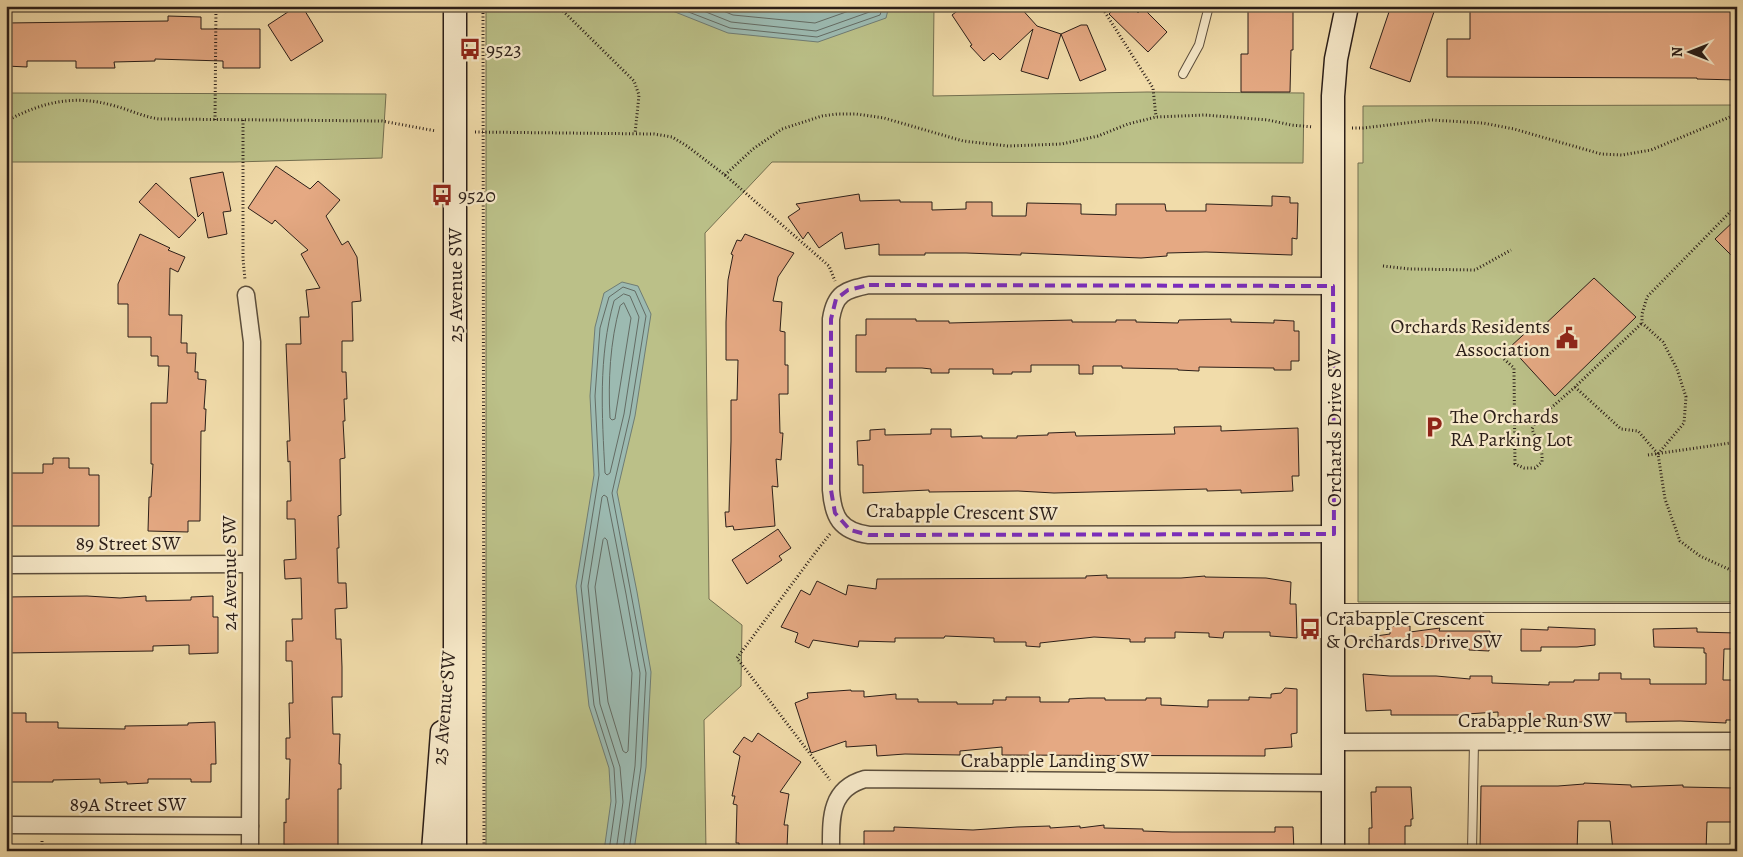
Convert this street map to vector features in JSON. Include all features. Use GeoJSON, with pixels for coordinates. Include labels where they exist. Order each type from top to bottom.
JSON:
{"type":"FeatureCollection","features":[{"type":"Feature","properties":{"kind":"main road","name":"25 Avenue SW"},"geometry":{"type":"LineString","coordinates":[[455,6],[455,851]]}},
{"type":"Feature","properties":{"kind":"main road","name":"Orchards Drive SW"},"geometry":{"type":"LineString","coordinates":[[1333,851],[1333,96],[1336,60],[1347,6]]}},
{"type":"Feature","properties":{"kind":"main road","name":"25 Avenue SW"},"geometry":{"type":"LineString","coordinates":[[433,851],[456,564]]}},
{"type":"Feature","properties":{"kind":"street"},"geometry":{"type":"LineString","coordinates":[[841,294],[848,290],[869,285],[1333,286]]}},
{"type":"Feature","properties":{"kind":"street","name":"Crabapple Crescent SW"},"geometry":{"type":"LineString","coordinates":[[841,294],[836,299],[831,319],[830,481],[835,514],[840,523],[850,530],[869,534],[1334,534]]}},
{"type":"Feature","properties":{"kind":"street","name":"24 Avenue SW"},"geometry":{"type":"LineString","coordinates":[[246,295],[252,342],[250,851]]}},
{"type":"Feature","properties":{"kind":"street","name":"89 Street SW"},"geometry":{"type":"LineString","coordinates":[[6,565],[250,564]]}},
{"type":"Feature","properties":{"kind":"street","name":"Crabapple Run SW"},"geometry":{"type":"LineString","coordinates":[[1333,742],[1737,741]]}},
{"type":"Feature","properties":{"kind":"street","name":"Crabapple Landing SW"},"geometry":{"type":"LineString","coordinates":[[840,793],[853,783],[865,779],[1333,783]]}},
{"type":"Feature","properties":{"kind":"street"},"geometry":{"type":"LineString","coordinates":[[831,851],[831,825],[840,793]]}},
{"type":"Feature","properties":{"kind":"street","name":"89A Street SW"},"geometry":{"type":"LineString","coordinates":[[6,825],[250,826]]}},
{"type":"Feature","properties":{"kind":"lane"},"geometry":{"type":"LineString","coordinates":[[1183,74],[1200,45],[1209,6]]}},
{"type":"Feature","properties":{"kind":"lane"},"geometry":{"type":"LineString","coordinates":[[1334,608],[1737,608]]}},
{"type":"Feature","properties":{"kind":"lane"},"geometry":{"type":"LineString","coordinates":[[1472,851],[1474,741]]}},
{"type":"Feature","properties":{"kind":"path"},"geometry":{"type":"LineString","coordinates":[[215,120],[216,6]]}},
{"type":"Feature","properties":{"kind":"path"},"geometry":{"type":"LineString","coordinates":[[483,6],[484,851]]}},
{"type":"Feature","properties":{"kind":"path"},"geometry":{"type":"LineString","coordinates":[[558,6],[634,81],[639,95],[635,134]]}},
{"type":"Feature","properties":{"kind":"path"},"geometry":{"type":"LineString","coordinates":[[1101,6],[1152,88],[1156,116]]}},
{"type":"Feature","properties":{"kind":"path"},"geometry":{"type":"LineString","coordinates":[[6,121],[42,105],[82,100],[115,106],[149,117],[176,120],[390,121],[422,130],[438,131]]}},
{"type":"Feature","properties":{"kind":"path"},"geometry":{"type":"LineString","coordinates":[[725,175],[760,143],[782,129],[822,116],[838,114],[856,114],[884,118],[964,141],[1008,146],[1069,143],[1098,136],[1128,124],[1156,116],[1205,115],[1268,120],[1306,127]]}},
{"type":"Feature","properties":{"kind":"path"},"geometry":{"type":"LineString","coordinates":[[1363,128],[1431,120],[1483,123],[1514,129],[1601,154],[1622,155],[1651,150],[1737,114]]}},
{"type":"Feature","properties":{"kind":"path"},"geometry":{"type":"LineString","coordinates":[[243,120],[243,260],[246,295]]}},
{"type":"Feature","properties":{"kind":"path"},"geometry":{"type":"LineString","coordinates":[[476,132],[654,134],[672,137],[688,146],[725,175],[829,266],[841,294]]}},
{"type":"Feature","properties":{"kind":"path"},"geometry":{"type":"LineString","coordinates":[[1504,359],[1514,368],[1515,464],[1524,468],[1535,468],[1542,462],[1542,450],[1532,429],[1536,421],[1575,387],[1642,323],[1642,314],[1647,297],[1737,205]]}},
{"type":"Feature","properties":{"kind":"path"},"geometry":{"type":"LineString","coordinates":[[1383,266],[1410,269],[1475,270],[1511,250]]}},
{"type":"Feature","properties":{"kind":"path"},"geometry":{"type":"LineString","coordinates":[[1642,323],[1663,342],[1677,369],[1686,396],[1684,423],[1658,454]]}},
{"type":"Feature","properties":{"kind":"path"},"geometry":{"type":"LineString","coordinates":[[1575,387],[1621,429],[1638,431],[1658,454],[1666,499],[1680,541],[1700,556],[1737,573]]}},
{"type":"Feature","properties":{"kind":"path"},"geometry":{"type":"LineString","coordinates":[[1648,456],[1737,442]]}},
{"type":"Feature","properties":{"kind":"path"},"geometry":{"type":"LineString","coordinates":[[840,523],[818,548],[737,658],[840,793]]}},
{"type":"Feature","properties":{"kind":"highlighted area"},"geometry":{"type":"Polygon","coordinates":[[[869,285],[1333,286],[1334,534],[869,535],[850,530],[835,513],[831,490],[831,319],[836,299],[848,290],[869,285]]]}},
{"type":"Feature","properties":{"kind":"green space"},"geometry":{"type":"Polygon","coordinates":[[[486,6],[934,6],[933,96],[1147,92],[1304,93],[1303,163],[772,162],[705,233],[709,599],[742,625],[741,686],[704,720],[706,851],[486,851],[486,6]]]}},
{"type":"Feature","properties":{"kind":"green space"},"geometry":{"type":"Polygon","coordinates":[[[6,93],[386,94],[382,158],[234,162],[6,162],[6,93]]]}},
{"type":"Feature","properties":{"kind":"green space"},"geometry":{"type":"Polygon","coordinates":[[[1737,105],[1737,602],[1358,602],[1358,163],[1363,163],[1363,106],[1737,105]]]}},
{"type":"Feature","properties":{"kind":"green space"},"geometry":{"type":"Polygon","coordinates":[[[6,846],[108,846],[108,851],[6,851],[6,846]]]}},
{"type":"Feature","properties":{"kind":"water"},"geometry":{"type":"Polygon","coordinates":[[[660,6],[889,6],[886,18],[818,42],[728,33],[660,6]]]}},
{"type":"Feature","properties":{"kind":"water"},"geometry":{"type":"Polygon","coordinates":[[[622,282],[638,286],[651,314],[635,416],[617,492],[651,672],[646,767],[634,851],[604,851],[611,801],[609,768],[589,706],[576,586],[594,475],[590,396],[595,327],[604,293],[622,282]]]}},
{"type":"Feature","properties":{"kind":"building"},"geometry":{"type":"Polygon","coordinates":[[[297,6],[302,6],[323,41],[291,61],[268,25],[297,6]]]}},
{"type":"Feature","properties":{"kind":"building"},"geometry":{"type":"Polygon","coordinates":[[[964,6],[1019,6],[1037,26],[1061,34],[1048,79],[1021,71],[1033,29],[1000,60],[993,53],[984,61],[970,46],[972,45],[952,15],[964,6]]]}},
{"type":"Feature","properties":{"kind":"building"},"geometry":{"type":"Polygon","coordinates":[[[1117,6],[1131,6],[1138,13],[1143,8],[1167,32],[1148,52],[1109,14],[1117,6]]]}},
{"type":"Feature","properties":{"kind":"building"},"geometry":{"type":"Polygon","coordinates":[[[1248,6],[1293,6],[1293,50],[1291,50],[1290,92],[1241,92],[1241,54],[1248,54],[1248,6]]]}},
{"type":"Feature","properties":{"kind":"building"},"geometry":{"type":"Polygon","coordinates":[[[1391,6],[1436,6],[1410,82],[1370,68],[1391,6]]]}},
{"type":"Feature","properties":{"kind":"building"},"geometry":{"type":"Polygon","coordinates":[[[1470,6],[1737,6],[1737,80],[1697,78],[1447,77],[1447,39],[1470,39],[1470,6]]]}},
{"type":"Feature","properties":{"kind":"building"},"geometry":{"type":"Polygon","coordinates":[[[168,16],[201,17],[201,29],[260,29],[260,68],[223,68],[223,61],[155,59],[155,61],[114,62],[115,68],[76,68],[76,61],[27,61],[27,67],[6,66],[6,23],[168,21],[168,16]]]}},
{"type":"Feature","properties":{"kind":"building"},"geometry":{"type":"Polygon","coordinates":[[[1081,25],[1087,25],[1106,70],[1080,81],[1061,34],[1081,25]]]}},
{"type":"Feature","properties":{"kind":"building"},"geometry":{"type":"Polygon","coordinates":[[[276,166],[310,189],[318,181],[340,200],[326,216],[342,245],[348,241],[357,257],[361,301],[352,302],[353,341],[342,341],[342,372],[346,372],[347,399],[344,399],[345,458],[340,459],[341,515],[338,516],[339,548],[337,548],[338,583],[346,583],[347,608],[335,609],[336,639],[341,639],[342,697],[332,697],[333,734],[340,734],[339,764],[341,764],[341,789],[338,789],[338,847],[284,845],[286,799],[289,799],[290,759],[286,759],[286,738],[290,738],[289,703],[293,703],[292,661],[286,661],[286,641],[293,641],[292,619],[302,619],[301,578],[285,579],[284,560],[296,559],[295,519],[287,519],[287,501],[291,501],[290,461],[288,462],[287,441],[290,441],[286,344],[301,344],[300,317],[309,317],[306,290],[320,288],[301,254],[308,250],[275,220],[272,224],[248,208],[276,166]]]}},
{"type":"Feature","properties":{"kind":"building"},"geometry":{"type":"Polygon","coordinates":[[[223,172],[231,211],[223,212],[227,234],[208,238],[203,212],[198,217],[190,178],[223,172]]]}},
{"type":"Feature","properties":{"kind":"building"},"geometry":{"type":"Polygon","coordinates":[[[156,183],[196,220],[179,238],[139,202],[156,183]]]}},
{"type":"Feature","properties":{"kind":"building"},"geometry":{"type":"Polygon","coordinates":[[[859,194],[860,201],[900,200],[900,202],[932,202],[932,210],[966,209],[966,202],[992,202],[992,216],[1026,216],[1027,203],[1081,204],[1081,214],[1116,215],[1116,204],[1165,204],[1166,211],[1206,211],[1206,204],[1272,206],[1272,196],[1290,197],[1290,203],[1298,203],[1297,239],[1292,238],[1292,255],[1206,252],[1167,253],[1167,256],[1141,258],[1021,253],[1021,255],[925,253],[925,255],[879,255],[879,244],[845,249],[842,232],[819,248],[808,232],[803,239],[788,217],[800,209],[796,204],[859,194]]]}},
{"type":"Feature","properties":{"kind":"building"},"geometry":{"type":"Polygon","coordinates":[[[1737,218],[1737,261],[1715,239],[1737,218]]]}},
{"type":"Feature","properties":{"kind":"building"},"geometry":{"type":"Polygon","coordinates":[[[140,234],[170,248],[168,250],[185,257],[178,272],[170,268],[169,315],[182,315],[181,343],[187,343],[187,353],[196,353],[195,372],[198,372],[198,379],[206,380],[205,431],[201,431],[200,521],[188,521],[188,532],[148,531],[149,497],[151,497],[153,464],[151,464],[151,403],[167,403],[169,366],[158,366],[158,356],[151,356],[151,337],[128,337],[128,304],[118,304],[118,284],[140,234]]]}},
{"type":"Feature","properties":{"kind":"building"},"geometry":{"type":"Polygon","coordinates":[[[745,234],[794,253],[778,277],[773,301],[782,302],[780,331],[785,332],[785,365],[788,365],[788,394],[779,394],[780,433],[783,433],[781,460],[776,459],[778,487],[772,486],[775,526],[734,530],[733,526],[726,527],[725,512],[729,512],[731,400],[737,400],[738,360],[726,360],[726,322],[728,280],[733,255],[731,254],[737,240],[741,241],[745,234]]]}},
{"type":"Feature","properties":{"kind":"building","name":"Orchards Residents Association"},"geometry":{"type":"Polygon","coordinates":[[[1594,278],[1636,317],[1555,396],[1510,347],[1534,325],[1540,329],[1594,278]]]}},
{"type":"Feature","properties":{"kind":"building"},"geometry":{"type":"Polygon","coordinates":[[[866,319],[916,319],[916,321],[949,321],[949,323],[1072,320],[1072,322],[1116,322],[1116,320],[1136,320],[1136,322],[1178,323],[1179,320],[1231,319],[1231,322],[1274,323],[1274,320],[1294,321],[1294,331],[1299,331],[1299,361],[1291,361],[1291,370],[1199,367],[1199,371],[1093,366],[1093,374],[1079,374],[1079,365],[1031,365],[1031,372],[1012,372],[1012,374],[993,374],[993,369],[949,369],[949,373],[931,373],[931,369],[922,368],[886,368],[886,372],[856,372],[856,335],[866,335],[866,319]]]}},
{"type":"Feature","properties":{"kind":"building"},"geometry":{"type":"Polygon","coordinates":[[[1221,426],[1221,431],[1298,428],[1299,476],[1292,476],[1293,491],[1241,493],[1241,490],[1207,491],[1207,489],[1054,493],[1018,491],[929,492],[929,490],[863,493],[863,465],[858,465],[857,441],[870,440],[870,430],[885,429],[885,435],[931,434],[931,429],[951,429],[951,437],[1017,438],[1017,436],[1075,432],[1076,436],[1175,434],[1174,427],[1221,426]]]}},
{"type":"Feature","properties":{"kind":"building"},"geometry":{"type":"Polygon","coordinates":[[[53,458],[69,458],[69,468],[89,468],[89,475],[99,475],[99,526],[6,526],[6,473],[43,473],[43,464],[53,464],[53,458]]]}},
{"type":"Feature","properties":{"kind":"building"},"geometry":{"type":"Polygon","coordinates":[[[778,529],[791,548],[779,556],[782,560],[747,584],[732,560],[778,529]]]}},
{"type":"Feature","properties":{"kind":"building"},"geometry":{"type":"Polygon","coordinates":[[[1107,575],[1107,578],[1181,578],[1205,576],[1266,578],[1291,582],[1290,604],[1296,604],[1297,638],[1270,636],[1270,632],[1224,632],[1223,638],[1209,637],[1209,633],[1175,632],[1175,638],[1145,638],[1145,642],[1130,642],[1130,639],[1094,637],[1040,643],[1040,647],[1026,646],[1026,642],[994,642],[994,638],[945,636],[944,638],[895,638],[895,642],[859,641],[858,647],[813,640],[809,648],[795,642],[798,633],[781,627],[801,590],[810,595],[817,581],[846,595],[848,585],[876,589],[877,579],[1086,578],[1086,576],[1107,575]]]}},
{"type":"Feature","properties":{"kind":"building"},"geometry":{"type":"Polygon","coordinates":[[[87,596],[120,598],[146,596],[146,601],[191,600],[191,597],[213,596],[213,617],[218,617],[218,653],[189,654],[189,645],[153,646],[153,651],[6,653],[6,597],[87,596]]]}},
{"type":"Feature","properties":{"kind":"building"},"geometry":{"type":"Polygon","coordinates":[[[1390,626],[1410,626],[1410,632],[1440,628],[1439,631],[1490,631],[1489,651],[1469,650],[1469,647],[1370,646],[1369,637],[1390,634],[1390,626]]]}},
{"type":"Feature","properties":{"kind":"building"},"geometry":{"type":"Polygon","coordinates":[[[1548,627],[1595,629],[1595,645],[1541,647],[1541,651],[1521,651],[1521,629],[1548,630],[1548,627]]]}},
{"type":"Feature","properties":{"kind":"building"},"geometry":{"type":"Polygon","coordinates":[[[1697,628],[1697,632],[1737,633],[1737,649],[1724,649],[1723,680],[1737,680],[1737,720],[1726,720],[1726,723],[1680,721],[1626,722],[1626,713],[1595,713],[1595,718],[1584,718],[1584,722],[1548,722],[1548,719],[1518,718],[1518,722],[1498,722],[1498,712],[1466,715],[1391,715],[1391,710],[1366,711],[1363,674],[1470,679],[1470,676],[1492,676],[1492,683],[1549,685],[1549,682],[1599,680],[1599,673],[1621,673],[1621,679],[1650,679],[1650,684],[1706,684],[1706,653],[1704,653],[1704,648],[1654,647],[1653,629],[1697,628]]]}},
{"type":"Feature","properties":{"kind":"building"},"geometry":{"type":"Polygon","coordinates":[[[1285,688],[1297,689],[1297,733],[1291,734],[1292,747],[1265,749],[1265,756],[1002,755],[1002,747],[960,751],[960,755],[905,754],[877,756],[876,745],[846,747],[846,741],[811,753],[795,703],[808,698],[807,693],[851,690],[864,691],[864,697],[896,694],[896,699],[918,699],[918,702],[957,702],[957,704],[993,704],[993,700],[1006,700],[1006,697],[1040,697],[1040,702],[1069,702],[1069,699],[1088,698],[1146,700],[1146,698],[1161,698],[1161,705],[1208,707],[1208,700],[1249,700],[1249,697],[1271,698],[1271,694],[1281,693],[1285,688]]]}},
{"type":"Feature","properties":{"kind":"building"},"geometry":{"type":"Polygon","coordinates":[[[6,713],[26,713],[26,722],[58,722],[58,728],[125,729],[125,726],[188,725],[188,723],[215,722],[216,764],[211,764],[211,782],[191,782],[191,779],[148,779],[148,783],[127,784],[127,782],[100,783],[100,779],[6,782],[6,713]]]}},
{"type":"Feature","properties":{"kind":"building"},"geometry":{"type":"Polygon","coordinates":[[[758,733],[801,762],[780,792],[789,794],[784,825],[788,825],[787,847],[777,846],[776,851],[739,851],[739,843],[736,843],[737,805],[733,804],[735,796],[732,796],[740,756],[733,752],[744,737],[752,742],[758,733]]]}},
{"type":"Feature","properties":{"kind":"building"},"geometry":{"type":"Polygon","coordinates":[[[1584,783],[1631,785],[1631,787],[1683,785],[1683,787],[1734,788],[1733,822],[1707,822],[1706,851],[1613,851],[1610,821],[1578,821],[1577,851],[1480,851],[1481,786],[1558,786],[1584,783]]]}},
{"type":"Feature","properties":{"kind":"building"},"geometry":{"type":"Polygon","coordinates":[[[1376,787],[1411,787],[1413,819],[1411,819],[1411,826],[1405,826],[1405,851],[1369,851],[1369,828],[1372,828],[1371,792],[1376,792],[1376,787]]]}},
{"type":"Feature","properties":{"kind":"building"},"geometry":{"type":"Polygon","coordinates":[[[1104,825],[1104,828],[1172,832],[1275,832],[1275,827],[1293,827],[1294,851],[864,851],[864,831],[894,831],[894,827],[973,830],[1050,826],[1050,828],[1080,826],[1080,828],[1104,825]]]}},
{"type":"Feature","properties":{"kind":"place","name":"9523"},"geometry":{"type":"Point","coordinates":[470,49]}},
{"type":"Feature","properties":{"kind":"place","name":"9520"},"geometry":{"type":"Point","coordinates":[442,195]}},
{"type":"Feature","properties":{"kind":"place","name":"Orchards Residents Association"},"geometry":{"type":"Point","coordinates":[1567,338]}},
{"type":"Feature","properties":{"kind":"place","name":"The Orchards RA Parking Lot"},"geometry":{"type":"Point","coordinates":[1434,427]}},
{"type":"Feature","properties":{"kind":"place","name":"Crabapple Crescent & Orchards Drive SW"},"geometry":{"type":"Point","coordinates":[1310,629]}}]}
